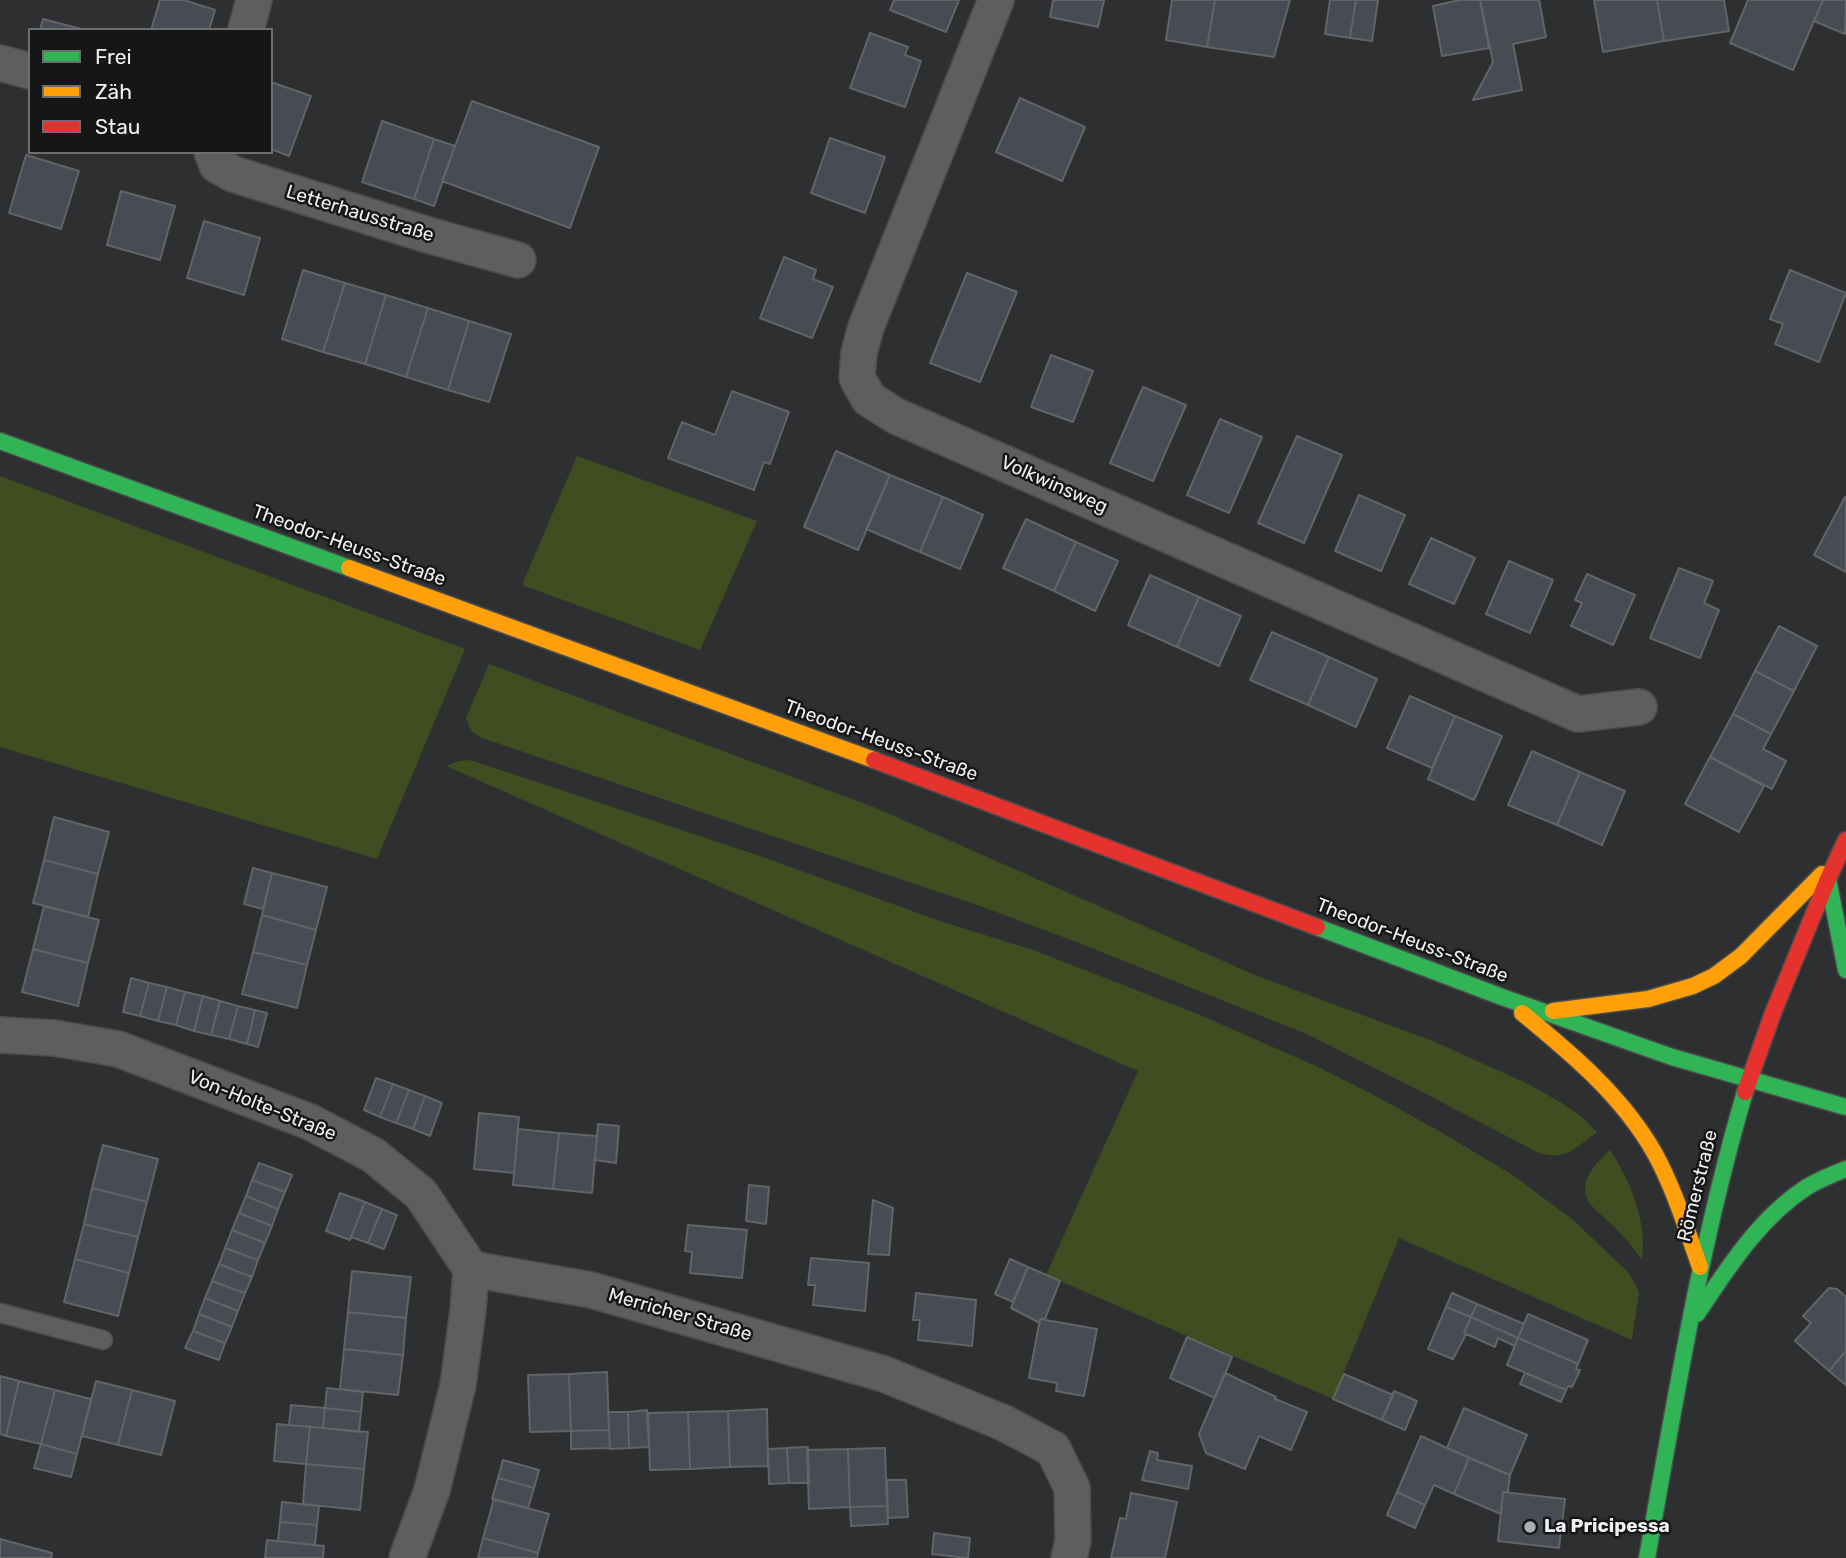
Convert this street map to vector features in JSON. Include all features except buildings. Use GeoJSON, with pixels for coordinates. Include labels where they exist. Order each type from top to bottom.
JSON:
{"type":"FeatureCollection","features":[{"type":"Feature","properties":{"kind":"main road","name":"Theodor-Heuss-Straße"},"geometry":{"type":"LineString","coordinates":[[0,441],[960,792],[1502,997],[1663,1054],[1846,1107]]}},
{"type":"Feature","properties":{"kind":"main road","name":"Römerstraße"},"geometry":{"type":"LineString","coordinates":[[1647,1558],[1700,1267],[1719,1181],[1748,1080],[1784,984],[1846,840]]}},
{"type":"Feature","properties":{"kind":"main road"},"geometry":{"type":"LineString","coordinates":[[1545,1012],[1652,998],[1678,992],[1708,979],[1734,962],[1836,860]]}},
{"type":"Feature","properties":{"kind":"main road"},"geometry":{"type":"LineString","coordinates":[[1828,879],[1846,970]]}},
{"type":"Feature","properties":{"kind":"main road"},"geometry":{"type":"LineString","coordinates":[[1502,997],[1561,1046],[1616,1098],[1635,1122],[1669,1183],[1700,1267]]}},
{"type":"Feature","properties":{"kind":"main road"},"geometry":{"type":"LineString","coordinates":[[1690,1324],[1734,1259],[1764,1223],[1807,1187],[1846,1169]]}},
{"type":"Feature","properties":{"kind":"street"},"geometry":{"type":"LineString","coordinates":[[247,28],[254,0]]}},
{"type":"Feature","properties":{"kind":"street","name":"Volkwinsweg"},"geometry":{"type":"LineString","coordinates":[[996,0],[866,327],[859,353],[857,378],[869,399],[897,416],[1578,714],[1639,708]]}},
{"type":"Feature","properties":{"kind":"street"},"geometry":{"type":"LineString","coordinates":[[0,63],[28,70]]}},
{"type":"Feature","properties":{"kind":"street","name":"Letterhausstraße"},"geometry":{"type":"LineString","coordinates":[[213,154],[217,164],[233,174],[518,260]]}},
{"type":"Feature","properties":{"kind":"street","name":"Von-Holte-Straße"},"geometry":{"type":"LineString","coordinates":[[0,1035],[54,1038],[118,1049],[310,1122],[373,1155],[421,1194],[471,1269]]}},
{"type":"Feature","properties":{"kind":"street"},"geometry":{"type":"LineString","coordinates":[[407,1558],[432,1490],[458,1385],[471,1269]]}},
{"type":"Feature","properties":{"kind":"street","name":"Merricher Straße"},"geometry":{"type":"LineString","coordinates":[[471,1269],[591,1290],[844,1362],[884,1374],[1004,1423],[1053,1449],[1072,1488],[1073,1541],[1069,1558]]}},
{"type":"Feature","properties":{"kind":"lane"},"geometry":{"type":"LineString","coordinates":[[0,1313],[103,1340]]}},
{"type":"Feature","properties":{"kind":"green space"},"geometry":{"type":"Polygon","coordinates":[[[577,456],[757,521],[700,650],[522,585],[577,456]]]}},
{"type":"Feature","properties":{"kind":"green space"},"geometry":{"type":"Polygon","coordinates":[[[0,476],[465,649],[377,859],[0,747],[0,476]]]}},
{"type":"Feature","properties":{"kind":"green space"},"geometry":{"type":"Polygon","coordinates":[[[489,664],[876,808],[1255,975],[1435,1042],[1526,1083],[1562,1103],[1597,1132],[1564,1154],[1539,1153],[1309,1035],[1079,943],[983,907],[482,738],[471,731],[466,718],[489,664]]]}},
{"type":"Feature","properties":{"kind":"green space"},"geometry":{"type":"Polygon","coordinates":[[[470,760],[760,856],[940,921],[1036,951],[1200,1015],[1316,1066],[1439,1131],[1511,1174],[1572,1219],[1628,1272],[1639,1292],[1632,1340],[1399,1238],[1333,1399],[1046,1275],[1138,1071],[446,766],[470,760]]]}},
{"type":"Feature","properties":{"kind":"green space"},"geometry":{"type":"Polygon","coordinates":[[[1610,1150],[1625,1175],[1636,1202],[1642,1231],[1642,1260],[1623,1236],[1593,1208],[1586,1195],[1585,1187],[1590,1173],[1610,1150]]]}},
{"type":"Feature","properties":{"kind":"traffic: fast"},"geometry":{"type":"LineString","coordinates":[[0,441],[349,568]]}},
{"type":"Feature","properties":{"kind":"traffic: fast"},"geometry":{"type":"LineString","coordinates":[[1828,879],[1846,970]]}},
{"type":"Feature","properties":{"kind":"traffic: fast"},"geometry":{"type":"LineString","coordinates":[[1317,927],[1502,997],[1672,1057],[1846,1107]]}},
{"type":"Feature","properties":{"kind":"traffic: fast"},"geometry":{"type":"LineString","coordinates":[[1647,1558],[1702,1265],[1745,1092]]}},
{"type":"Feature","properties":{"kind":"traffic: fast"},"geometry":{"type":"LineString","coordinates":[[1697,1314],[1746,1245],[1774,1213],[1807,1187],[1846,1169]]}},
{"type":"Feature","properties":{"kind":"traffic: slow"},"geometry":{"type":"LineString","coordinates":[[349,568],[874,760]]}},
{"type":"Feature","properties":{"kind":"traffic: slow"},"geometry":{"type":"LineString","coordinates":[[1553,1011],[1648,999],[1693,986],[1714,976],[1741,956],[1822,874]]}},
{"type":"Feature","properties":{"kind":"traffic: slow"},"geometry":{"type":"LineString","coordinates":[[1522,1013],[1595,1077],[1627,1112],[1654,1152],[1668,1180],[1700,1267]]}},
{"type":"Feature","properties":{"kind":"traffic: jam"},"geometry":{"type":"LineString","coordinates":[[874,760],[1317,927]]}},
{"type":"Feature","properties":{"kind":"traffic: jam"},"geometry":{"type":"LineString","coordinates":[[1745,1092],[1773,1013],[1846,840]]}},
{"type":"Feature","properties":{"kind":"place","name":"La Pricipessa"},"geometry":{"type":"Point","coordinates":[1530,1527]}}]}
